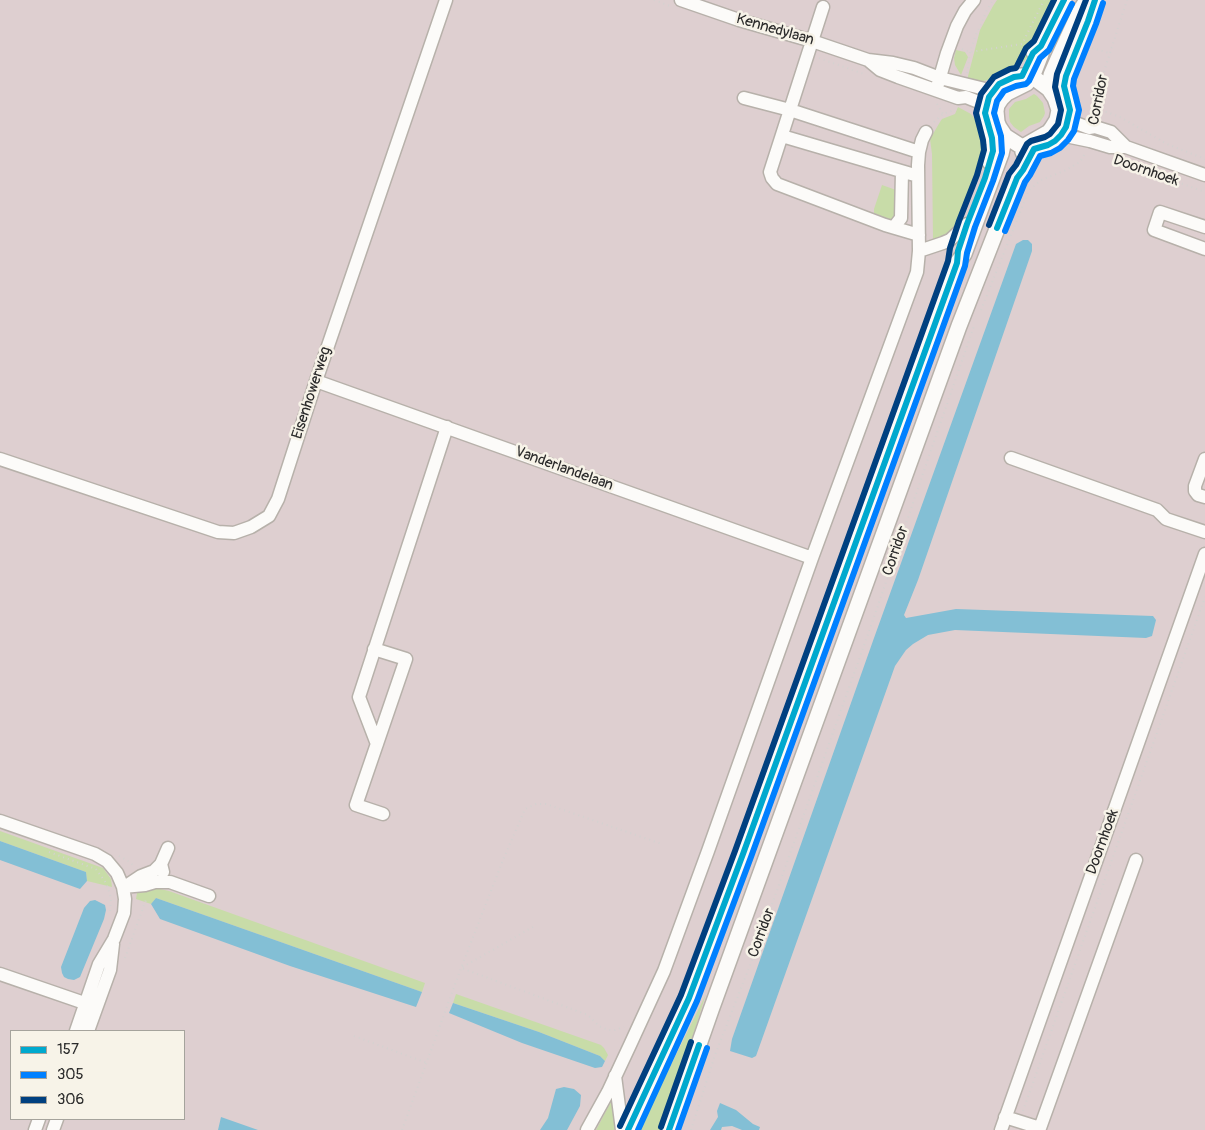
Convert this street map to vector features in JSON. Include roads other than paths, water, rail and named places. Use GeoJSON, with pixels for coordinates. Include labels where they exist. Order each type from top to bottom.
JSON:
{"type":"FeatureCollection","features":[{"type":"Feature","properties":{"kind":"main road"},"geometry":{"type":"LineString","coordinates":[[1026,77],[1033,53],[1041,46],[1064,0]]}},
{"type":"Feature","properties":{"kind":"main road"},"geometry":{"type":"LineString","coordinates":[[1049,88],[1051,75],[1080,11],[1087,0]]}},
{"type":"Feature","properties":{"kind":"main road"},"geometry":{"type":"LineString","coordinates":[[1065,115],[1059,110],[1049,88],[1026,77],[1014,77],[999,84],[990,105],[988,126],[999,137],[1030,148],[1048,145],[1061,135],[1066,127],[1064,86],[1066,76],[1095,0]]}},
{"type":"Feature","properties":{"kind":"main road"},"geometry":{"type":"LineString","coordinates":[[1030,148],[1032,141],[1049,132],[1065,115]]}},
{"type":"Feature","properties":{"kind":"main road"},"geometry":{"type":"LineString","coordinates":[[628,1130],[689,998],[750,836],[957,263],[958,251],[967,224],[999,137]]}},
{"type":"Feature","properties":{"kind":"main road"},"geometry":{"type":"LineString","coordinates":[[957,263],[964,254],[1001,154],[999,137]]}},
{"type":"Feature","properties":{"kind":"main road","name":"Corridor"},"geometry":{"type":"LineString","coordinates":[[669,1130],[955,336],[1016,178],[1017,168],[1030,148]]}},
{"type":"Feature","properties":{"kind":"street","name":"Eisenhowerweg"},"geometry":{"type":"LineString","coordinates":[[0,459],[218,532],[234,533],[251,527],[269,516],[278,499],[316,380],[446,0]]}},
{"type":"Feature","properties":{"kind":"street","name":"Kennedylaan"},"geometry":{"type":"LineString","coordinates":[[681,0],[868,60],[914,68],[963,84],[990,105]]}},
{"type":"Feature","properties":{"kind":"street"},"geometry":{"type":"LineString","coordinates":[[936,91],[957,26],[965,11],[974,0]]}},
{"type":"Feature","properties":{"kind":"street"},"geometry":{"type":"LineString","coordinates":[[823,8],[770,172],[772,178],[777,184],[885,225],[919,235]]}},
{"type":"Feature","properties":{"kind":"street","name":"Kennedylaan"},"geometry":{"type":"LineString","coordinates":[[868,60],[880,70],[936,91],[958,98],[966,97],[990,105]]}},
{"type":"Feature","properties":{"kind":"street"},"geometry":{"type":"LineString","coordinates":[[744,98],[790,110],[919,152]]}},
{"type":"Feature","properties":{"kind":"street","name":"Doornhoek"},"geometry":{"type":"LineString","coordinates":[[1065,115],[1089,128],[1095,127],[1110,132],[1126,147]]}},
{"type":"Feature","properties":{"kind":"street"},"geometry":{"type":"LineString","coordinates":[[587,1130],[615,1076],[664,971],[812,558],[908,299],[917,272],[919,252],[919,152],[926,132]]}},
{"type":"Feature","properties":{"kind":"street","name":"Doornhoek"},"geometry":{"type":"LineString","coordinates":[[1061,135],[1110,147],[1126,147],[1205,175]]}},
{"type":"Feature","properties":{"kind":"street"},"geometry":{"type":"LineString","coordinates":[[782,136],[918,176]]}},
{"type":"Feature","properties":{"kind":"street"},"geometry":{"type":"LineString","coordinates":[[894,227],[901,218],[902,172]]}},
{"type":"Feature","properties":{"kind":"street"},"geometry":{"type":"LineString","coordinates":[[1205,226],[1160,212],[1154,230],[1205,248]]}},
{"type":"Feature","properties":{"kind":"street"},"geometry":{"type":"LineString","coordinates":[[919,252],[950,240],[967,224]]}},
{"type":"Feature","properties":{"kind":"street","name":"Vanderlandelaan"},"geometry":{"type":"LineString","coordinates":[[316,380],[812,558]]}},
{"type":"Feature","properties":{"kind":"street"},"geometry":{"type":"LineString","coordinates":[[377,744],[359,697],[446,427]]}},
{"type":"Feature","properties":{"kind":"street"},"geometry":{"type":"LineString","coordinates":[[1011,458],[1157,510],[1166,519],[1205,532]]}},
{"type":"Feature","properties":{"kind":"street"},"geometry":{"type":"LineString","coordinates":[[1205,459],[1195,491],[1198,495],[1205,497]]}},
{"type":"Feature","properties":{"kind":"street","name":"Doornhoek"},"geometry":{"type":"LineString","coordinates":[[1001,1130],[1205,554]]}},
{"type":"Feature","properties":{"kind":"street"},"geometry":{"type":"LineString","coordinates":[[374,649],[406,659],[356,805],[383,814]]}},
{"type":"Feature","properties":{"kind":"street"},"geometry":{"type":"LineString","coordinates":[[0,821],[95,854],[107,862],[118,874],[124,887],[124,913],[114,939],[99,964],[88,1030]]}},
{"type":"Feature","properties":{"kind":"street"},"geometry":{"type":"LineString","coordinates":[[124,887],[141,876],[154,871],[161,864],[168,848]]}},
{"type":"Feature","properties":{"kind":"street"},"geometry":{"type":"LineString","coordinates":[[1005,1117],[1040,1129],[1136,860]]}},
{"type":"Feature","properties":{"kind":"street"},"geometry":{"type":"LineString","coordinates":[[161,864],[162,870],[170,882]]}},
{"type":"Feature","properties":{"kind":"street"},"geometry":{"type":"LineString","coordinates":[[124,887],[155,882],[170,882],[210,896]]}},
{"type":"Feature","properties":{"kind":"street"},"geometry":{"type":"LineString","coordinates":[[0,974],[91,1005]]}},
{"type":"Feature","properties":{"kind":"street"},"geometry":{"type":"LineString","coordinates":[[77,1030],[91,1005]]}},
{"type":"Feature","properties":{"kind":"street"},"geometry":{"type":"LineString","coordinates":[[615,1076],[622,1130]]}},
{"type":"Feature","properties":{"kind":"water"},"geometry":{"type":"Polygon","coordinates":[[[1023,240],[1028,240],[1032,244],[1032,251],[918,580],[904,615],[906,618],[956,609],[1153,616],[1156,620],[1152,636],[1146,638],[955,630],[928,635],[906,650],[895,666],[756,1056],[752,1058],[730,1051],[732,1039],[874,638],[1016,244],[1023,240]]]}},
{"type":"Feature","properties":{"kind":"water"},"geometry":{"type":"Polygon","coordinates":[[[0,841],[86,872],[87,881],[80,889],[0,860],[0,841]]]}},
{"type":"Feature","properties":{"kind":"water"},"geometry":{"type":"Polygon","coordinates":[[[156,898],[422,992],[416,1007],[290,966],[160,919],[151,904],[156,898]]]}},
{"type":"Feature","properties":{"kind":"water"},"geometry":{"type":"Polygon","coordinates":[[[95,900],[105,905],[104,919],[80,977],[74,980],[68,979],[64,977],[61,967],[84,908],[90,901],[95,900]]]}},
{"type":"Feature","properties":{"kind":"water"},"geometry":{"type":"Polygon","coordinates":[[[453,1003],[539,1032],[600,1056],[605,1061],[602,1067],[595,1068],[522,1043],[449,1013],[453,1003]]]}},
{"type":"Feature","properties":{"kind":"water"},"geometry":{"type":"Polygon","coordinates":[[[564,1087],[574,1089],[581,1095],[580,1106],[567,1130],[540,1130],[548,1118],[556,1089],[564,1087]]]}},
{"type":"Feature","properties":{"kind":"water"},"geometry":{"type":"Polygon","coordinates":[[[720,1103],[736,1110],[753,1124],[760,1127],[759,1130],[742,1130],[732,1126],[722,1127],[721,1130],[710,1130],[718,1117],[717,1111],[720,1103]]]}},
{"type":"Feature","properties":{"kind":"water"},"geometry":{"type":"Polygon","coordinates":[[[221,1117],[258,1130],[218,1130],[221,1117]]]}}]}
